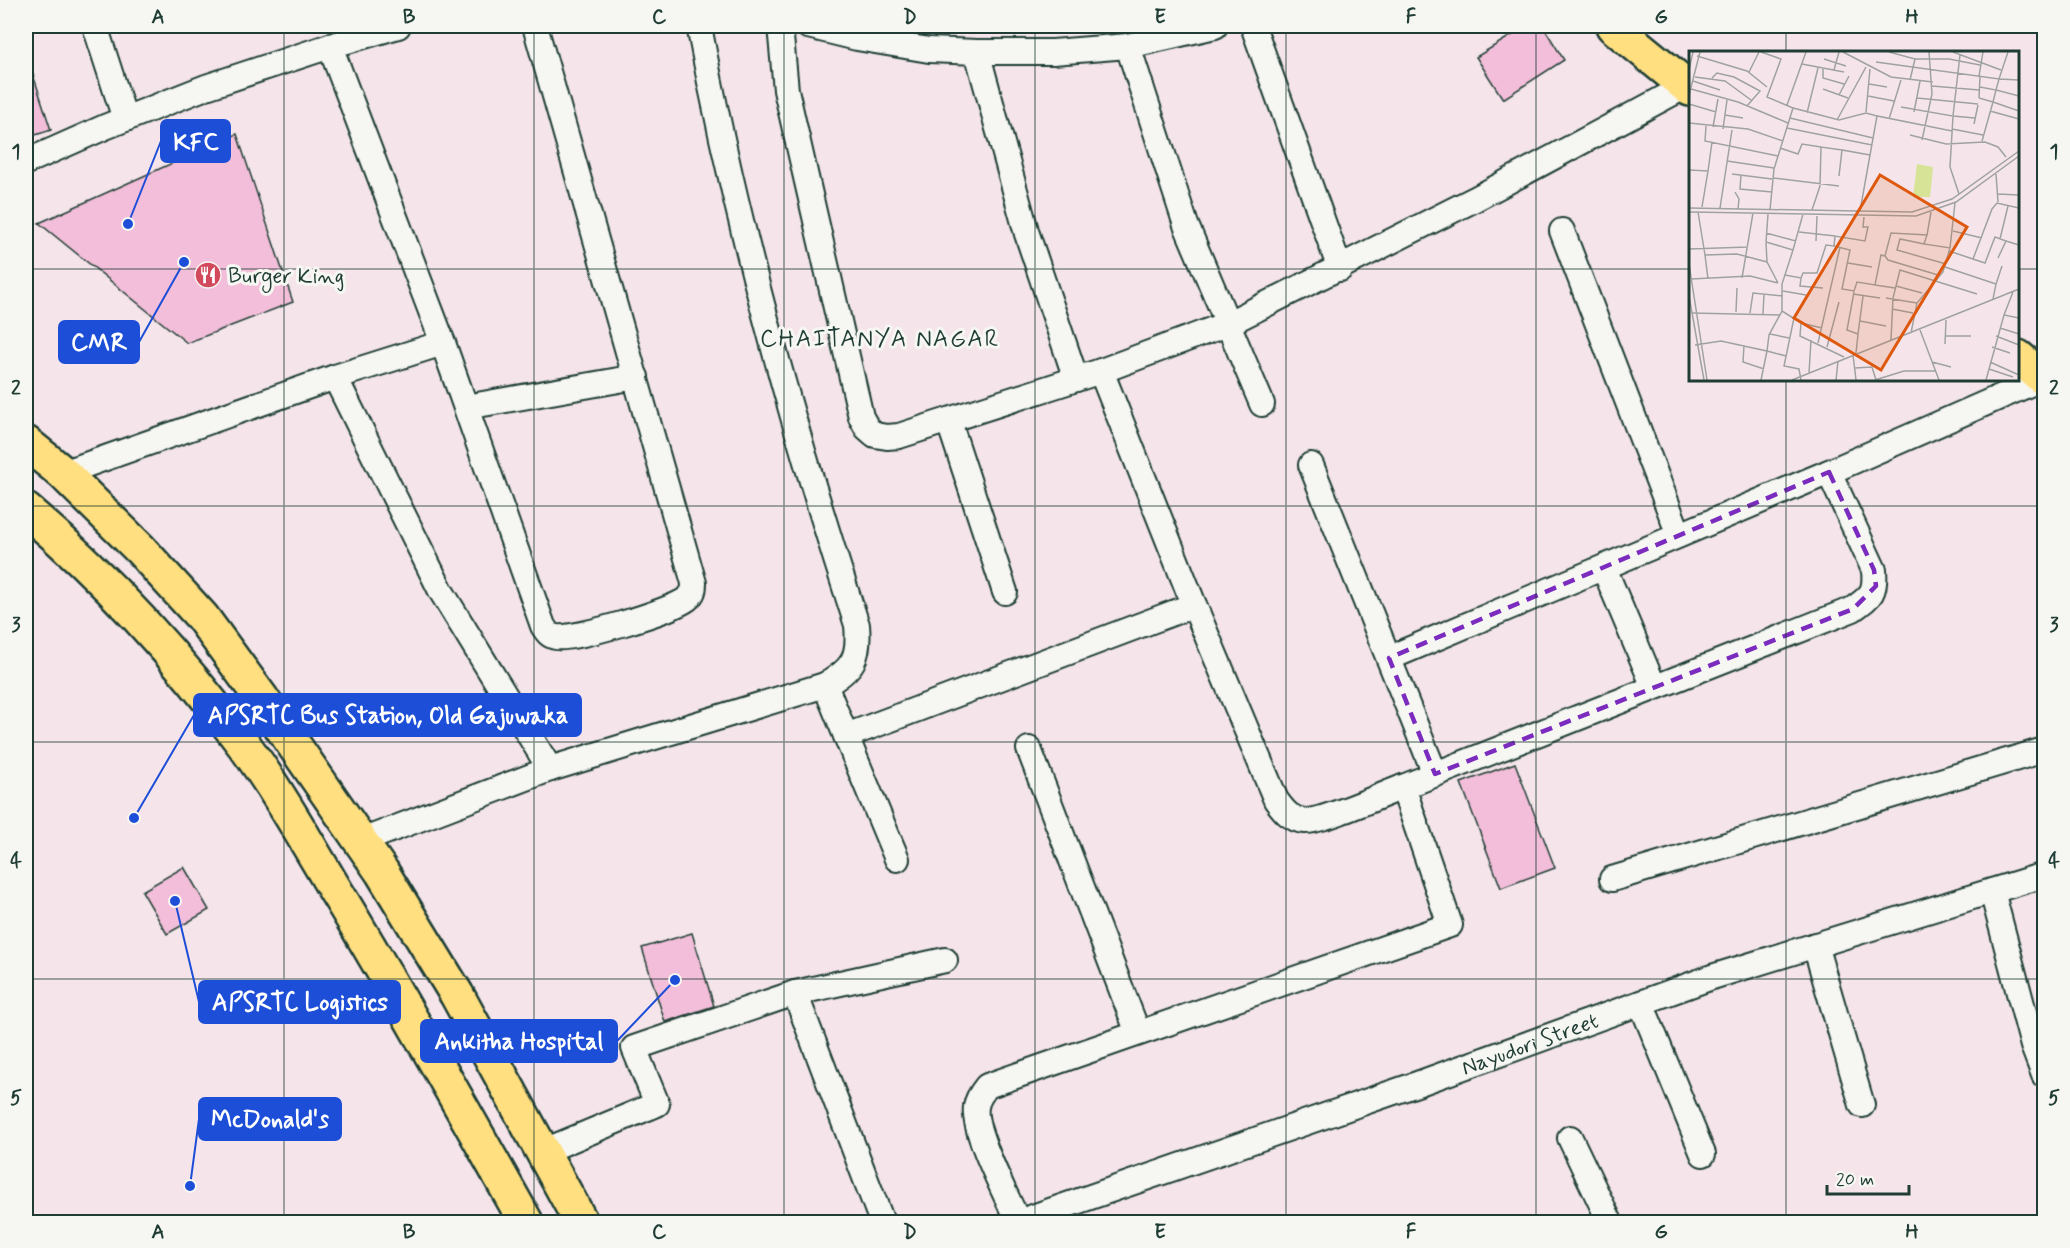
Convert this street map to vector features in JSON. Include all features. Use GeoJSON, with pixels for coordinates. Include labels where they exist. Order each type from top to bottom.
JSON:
{"type":"FeatureCollection","features":[{"type":"Feature","properties":{"kind":"main road"},"geometry":{"type":"LineString","coordinates":[[1613,26],[1688,87]]}},
{"type":"Feature","properties":{"kind":"main road"},"geometry":{"type":"LineString","coordinates":[[2019,358],[2044,379]]}},
{"type":"Feature","properties":{"kind":"main road"},"geometry":{"type":"LineString","coordinates":[[26,443],[63,473],[140,549],[202,617],[316,775],[359,842],[382,872],[457,995],[581,1222]]}},
{"type":"Feature","properties":{"kind":"main road"},"geometry":{"type":"LineString","coordinates":[[26,510],[62,541],[146,625],[191,677],[248,751],[374,952],[526,1222]]}},
{"type":"Feature","properties":{"kind":"street"},"geometry":{"type":"LineString","coordinates":[[95,26],[125,119]]}},
{"type":"Feature","properties":{"kind":"street"},"geometry":{"type":"LineString","coordinates":[[26,162],[206,87],[330,46],[363,31],[398,26]]}},
{"type":"Feature","properties":{"kind":"street"},"geometry":{"type":"LineString","coordinates":[[330,46],[443,343],[543,626],[548,634],[554,637],[574,636],[636,619],[672,606],[689,597],[694,583],[535,26]]}},
{"type":"Feature","properties":{"kind":"street"},"geometry":{"type":"LineString","coordinates":[[359,842],[550,769],[825,685],[844,674],[855,661],[859,643],[857,625],[804,456],[771,336],[736,200],[699,26]]}},
{"type":"Feature","properties":{"kind":"street"},"geometry":{"type":"LineString","coordinates":[[780,26],[786,90],[861,417],[867,428],[875,435],[887,437],[899,436],[949,422],[1101,371],[1227,324],[1340,269],[1688,87]]}},
{"type":"Feature","properties":{"kind":"street"},"geometry":{"type":"LineString","coordinates":[[808,26],[858,38],[929,50],[977,52],[1053,52],[1128,46],[1215,26]]}},
{"type":"Feature","properties":{"kind":"street"},"geometry":{"type":"LineString","coordinates":[[1253,26],[1340,269]]}},
{"type":"Feature","properties":{"kind":"street"},"geometry":{"type":"LineString","coordinates":[[1128,46],[1186,225],[1262,404]]}},
{"type":"Feature","properties":{"kind":"street"},"geometry":{"type":"LineString","coordinates":[[977,52],[1027,234],[1076,379]]}},
{"type":"Feature","properties":{"kind":"street"},"geometry":{"type":"LineString","coordinates":[[1562,231],[1679,536]]}},
{"type":"Feature","properties":{"kind":"street"},"geometry":{"type":"LineString","coordinates":[[63,473],[335,377],[443,343]]}},
{"type":"Feature","properties":{"kind":"street"},"geometry":{"type":"LineString","coordinates":[[1101,371],[1194,605],[1276,800],[1293,819],[1307,822],[1326,817],[1853,609],[1870,596],[1876,586],[1874,570],[1829,472]]}},
{"type":"Feature","properties":{"kind":"street"},"geometry":{"type":"LineString","coordinates":[[466,407],[636,376]]}},
{"type":"Feature","properties":{"kind":"street"},"geometry":{"type":"LineString","coordinates":[[335,377],[441,591],[550,769]]}},
{"type":"Feature","properties":{"kind":"street"},"geometry":{"type":"LineString","coordinates":[[1389,658],[1605,568],[2044,379]]}},
{"type":"Feature","properties":{"kind":"street"},"geometry":{"type":"LineString","coordinates":[[949,422],[1005,592]]}},
{"type":"Feature","properties":{"kind":"street"},"geometry":{"type":"LineString","coordinates":[[1311,465],[1436,774]]}},
{"type":"Feature","properties":{"kind":"street"},"geometry":{"type":"LineString","coordinates":[[1605,568],[1654,687]]}},
{"type":"Feature","properties":{"kind":"street"},"geometry":{"type":"LineString","coordinates":[[846,736],[1194,605]]}},
{"type":"Feature","properties":{"kind":"street"},"geometry":{"type":"LineString","coordinates":[[825,685],[897,859]]}},
{"type":"Feature","properties":{"kind":"street"},"geometry":{"type":"LineString","coordinates":[[1029,749],[1138,1033]]}},
{"type":"Feature","properties":{"kind":"street"},"geometry":{"type":"LineString","coordinates":[[1612,879],[2044,750]]}},
{"type":"Feature","properties":{"kind":"street"},"geometry":{"type":"LineString","coordinates":[[1018,1222],[980,1134],[976,1118],[976,1107],[980,1095],[987,1086],[1450,925],[1403,786]]}},
{"type":"Feature","properties":{"kind":"street","name":"Nayudori Street"},"geometry":{"type":"LineString","coordinates":[[1018,1222],[1417,1084],[1712,977],[2044,875]]}},
{"type":"Feature","properties":{"kind":"street"},"geometry":{"type":"LineString","coordinates":[[1992,891],[2033,1046],[2044,1075]]}},
{"type":"Feature","properties":{"kind":"street"},"geometry":{"type":"LineString","coordinates":[[1815,945],[1862,1105]]}},
{"type":"Feature","properties":{"kind":"street"},"geometry":{"type":"LineString","coordinates":[[542,1152],[657,1104],[634,1048],[795,993],[945,960]]}},
{"type":"Feature","properties":{"kind":"street"},"geometry":{"type":"LineString","coordinates":[[795,993],[882,1222]]}},
{"type":"Feature","properties":{"kind":"street"},"geometry":{"type":"LineString","coordinates":[[1641,1003],[1703,1154]]}},
{"type":"Feature","properties":{"kind":"street"},"geometry":{"type":"LineString","coordinates":[[1570,1138],[1610,1222]]}},
{"type":"Feature","properties":{"kind":"highlighted area"},"geometry":{"type":"Polygon","coordinates":[[[1829,472],[1874,570],[1876,586],[1853,609],[1435,774],[1389,658],[1829,472]]]}},
{"type":"Feature","properties":{"kind":"building"},"geometry":{"type":"Polygon","coordinates":[[[1527,26],[1543,26],[1564,60],[1503,99],[1476,57],[1527,26]]]}},
{"type":"Feature","properties":{"kind":"building"},"geometry":{"type":"Polygon","coordinates":[[[26,65],[30,65],[51,130],[26,138],[26,65]]]}},
{"type":"Feature","properties":{"kind":"building"},"geometry":{"type":"Polygon","coordinates":[[[237,134],[293,302],[187,343],[39,223],[237,134]]]}},
{"type":"Feature","properties":{"kind":"building"},"geometry":{"type":"Polygon","coordinates":[[[1515,763],[1555,868],[1501,888],[1461,783],[1515,763]]]}},
{"type":"Feature","properties":{"kind":"building"},"geometry":{"type":"Polygon","coordinates":[[[184,867],[209,910],[167,934],[142,891],[184,867]]]}},
{"type":"Feature","properties":{"kind":"building"},"geometry":{"type":"Polygon","coordinates":[[[692,933],[714,1006],[665,1022],[642,948],[692,933]]]}},
{"type":"Feature","properties":{"kind":"place","name":"KFC"},"geometry":{"type":"Point","coordinates":[128,224]}},
{"type":"Feature","properties":{"kind":"place","name":"CMR"},"geometry":{"type":"Point","coordinates":[184,262]}},
{"type":"Feature","properties":{"kind":"place","name":"Burger King"},"geometry":{"type":"Point","coordinates":[208,275]}},
{"type":"Feature","properties":{"kind":"place","name":"APSRTC Bus Station, Old Gajuwaka"},"geometry":{"type":"Point","coordinates":[134,818]}},
{"type":"Feature","properties":{"kind":"place","name":"APSRTC Logistics"},"geometry":{"type":"Point","coordinates":[175,901]}},
{"type":"Feature","properties":{"kind":"place","name":"Ankitha Hospital"},"geometry":{"type":"Point","coordinates":[675,980]}},
{"type":"Feature","properties":{"kind":"place","name":"McDonald's"},"geometry":{"type":"Point","coordinates":[190,1186]}},
{"type":"Feature","properties":{"kind":"district","name":"CHAITANYA NAGAR"},"geometry":{"type":"Point","coordinates":[880,338]}}]}
